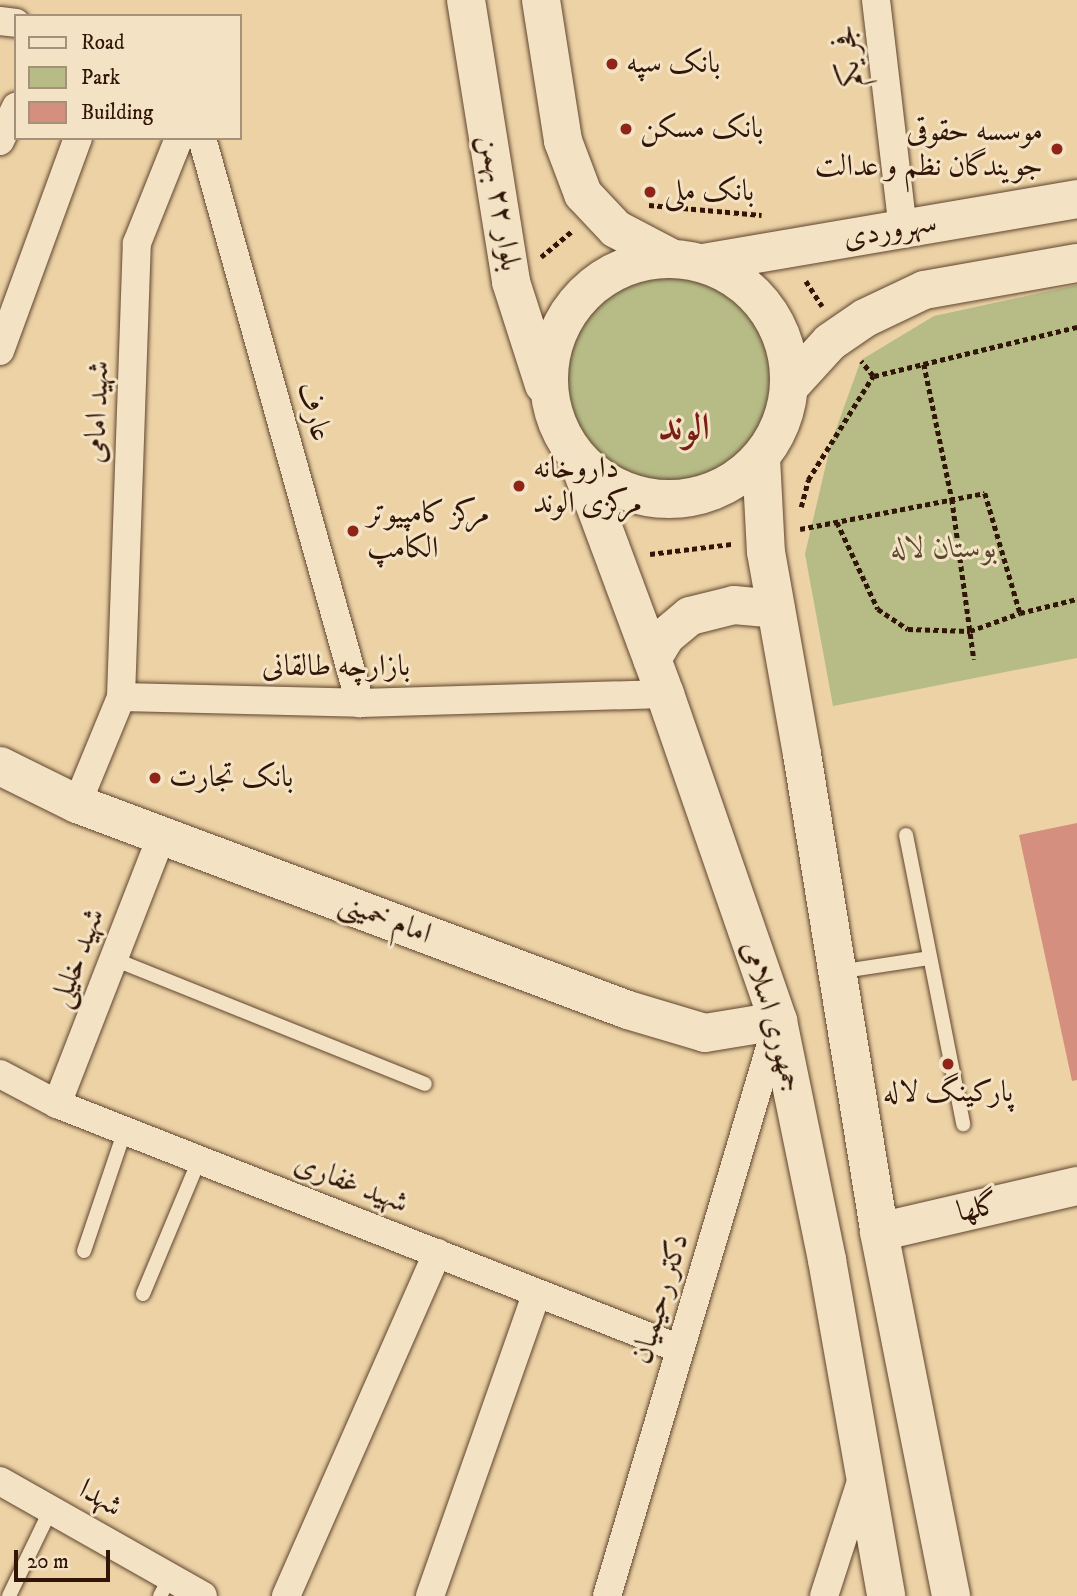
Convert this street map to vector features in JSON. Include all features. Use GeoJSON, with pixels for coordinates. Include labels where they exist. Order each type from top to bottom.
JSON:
{"type":"FeatureCollection","features":[{"type":"Feature","properties":{"kind":"main road","name":"بلوار ۲۲ بهمن"},"geometry":{"type":"LineString","coordinates":[[466,0],[511,282],[550,402]]}},
{"type":"Feature","properties":{"kind":"main road"},"geometry":{"type":"LineString","coordinates":[[541,0],[563,141],[583,194],[616,229],[744,284],[772,316],[787,352],[790,386],[782,423],[761,458],[729,485],[692,499],[648,499],[614,488],[578,460],[563,439],[550,402],[549,356],[557,331],[573,303],[603,276],[635,262],[687,260]]}},
{"type":"Feature","properties":{"kind":"main road","name":"سهروردی"},"geometry":{"type":"LineString","coordinates":[[687,260],[786,249],[1077,199]]}},
{"type":"Feature","properties":{"kind":"main road"},"geometry":{"type":"LineString","coordinates":[[790,386],[840,335],[865,318],[924,290],[1077,263]]}},
{"type":"Feature","properties":{"kind":"main road","name":"جمهوری اسلامی"},"geometry":{"type":"LineString","coordinates":[[761,458],[765,540],[879,1232],[951,1596]]}},
{"type":"Feature","properties":{"kind":"main road","name":"جمهوری اسلامی"},"geometry":{"type":"LineString","coordinates":[[578,460],[665,694],[778,1021],[827,1260],[886,1596]]}},
{"type":"Feature","properties":{"kind":"main road"},"geometry":{"type":"LineString","coordinates":[[652,659],[666,636],[690,616],[734,605],[776,609]]}},
{"type":"Feature","properties":{"kind":"main road","name":"امام خمینی"},"geometry":{"type":"LineString","coordinates":[[0,766],[77,803],[628,1010],[705,1032],[778,1021]]}},
{"type":"Feature","properties":{"kind":"main road","name":"گلها"},"geometry":{"type":"LineString","coordinates":[[879,1232],[1077,1186]]}},
{"type":"Feature","properties":{"kind":"street","name":"فجر یکم"},"geometry":{"type":"LineString","coordinates":[[876,0],[903,229]]}},
{"type":"Feature","properties":{"kind":"street"},"geometry":{"type":"LineString","coordinates":[[0,141],[14,110]]}},
{"type":"Feature","properties":{"kind":"street"},"geometry":{"type":"LineString","coordinates":[[0,351],[77,140]]}},
{"type":"Feature","properties":{"kind":"street","name":"شهید امامی"},"geometry":{"type":"LineString","coordinates":[[121,697],[138,243],[178,140]]}},
{"type":"Feature","properties":{"kind":"street","name":"عارف"},"geometry":{"type":"LineString","coordinates":[[203,140],[360,703]]}},
{"type":"Feature","properties":{"kind":"street","name":"بازارچه طالقانی"},"geometry":{"type":"LineString","coordinates":[[121,697],[360,703],[665,694]]}},
{"type":"Feature","properties":{"kind":"street"},"geometry":{"type":"LineString","coordinates":[[77,803],[121,697]]}},
{"type":"Feature","properties":{"kind":"street","name":"شهید خلیلی"},"geometry":{"type":"LineString","coordinates":[[57,1104],[162,835]]}},
{"type":"Feature","properties":{"kind":"street","name":"دکتر رحیمیان"},"geometry":{"type":"LineString","coordinates":[[607,1596],[778,1021]]}},
{"type":"Feature","properties":{"kind":"street","name":"شهید غفاری"},"geometry":{"type":"LineString","coordinates":[[3,1084],[680,1349]]}},
{"type":"Feature","properties":{"kind":"street"},"geometry":{"type":"LineString","coordinates":[[286,1596],[437,1254]]}},
{"type":"Feature","properties":{"kind":"street"},"geometry":{"type":"LineString","coordinates":[[430,1596],[537,1293]]}},
{"type":"Feature","properties":{"kind":"street"},"geometry":{"type":"LineString","coordinates":[[824,1596],[863,1475]]}},
{"type":"Feature","properties":{"kind":"street","name":"شهدا"},"geometry":{"type":"LineString","coordinates":[[0,1481],[51,1510],[165,1587],[203,1596]]}},
{"type":"Feature","properties":{"kind":"lane"},"geometry":{"type":"LineString","coordinates":[[905,835],[963,1124]]}},
{"type":"Feature","properties":{"kind":"lane"},"geometry":{"type":"LineString","coordinates":[[836,972],[930,958]]}},
{"type":"Feature","properties":{"kind":"lane"},"geometry":{"type":"LineString","coordinates":[[114,959],[425,1084]]}},
{"type":"Feature","properties":{"kind":"lane"},"geometry":{"type":"LineString","coordinates":[[84,1251],[125,1130]]}},
{"type":"Feature","properties":{"kind":"lane"},"geometry":{"type":"LineString","coordinates":[[143,1294],[199,1160]]}},
{"type":"Feature","properties":{"kind":"lane"},"geometry":{"type":"LineString","coordinates":[[9,1596],[51,1510]]}},
{"type":"Feature","properties":{"kind":"path"},"geometry":{"type":"LineString","coordinates":[[511,282],[598,210],[625,203],[762,215],[840,335],[873,376]]}},
{"type":"Feature","properties":{"kind":"path"},"geometry":{"type":"LineString","coordinates":[[1020,613],[985,493],[796,530],[808,480],[873,376],[1077,327]]}},
{"type":"Feature","properties":{"kind":"path"},"geometry":{"type":"LineString","coordinates":[[924,364],[952,499],[974,660]]}},
{"type":"Feature","properties":{"kind":"path"},"geometry":{"type":"LineString","coordinates":[[836,522],[878,609],[908,629],[970,631],[1020,613],[1077,599]]}},
{"type":"Feature","properties":{"kind":"path"},"geometry":{"type":"LineString","coordinates":[[615,559],[765,540]]}},
{"type":"Feature","properties":{"kind":"green space"},"geometry":{"type":"Polygon","coordinates":[[[657,259],[681,259],[726,273],[754,294],[769,312],[780,333],[787,356],[787,402],[780,425],[769,446],[754,464],[726,485],[704,494],[681,499],[657,499],[612,485],[593,472],[576,455],[563,436],[554,414],[549,391],[549,367],[563,322],[576,303],[593,286],[612,273],[634,264],[657,259]]]}},
{"type":"Feature","properties":{"kind":"green space","name":"بوستان لاله"},"geometry":{"type":"Polygon","coordinates":[[[1077,285],[1077,658],[833,706],[805,554],[831,443],[861,360],[934,316],[1077,285]]]}},
{"type":"Feature","properties":{"kind":"building"},"geometry":{"type":"Polygon","coordinates":[[[1077,823],[1077,1080],[1072,1081],[1019,835],[1077,823]]]}},
{"type":"Feature","properties":{"kind":"place","name":"بانک سپه"},"geometry":{"type":"Point","coordinates":[612,64]}},
{"type":"Feature","properties":{"kind":"place","name":"بانک مسکن"},"geometry":{"type":"Point","coordinates":[626,129]}},
{"type":"Feature","properties":{"kind":"place","name":"موسسه حقوقی جویندگان نظم و عدالت"},"geometry":{"type":"Point","coordinates":[1057,149]}},
{"type":"Feature","properties":{"kind":"place","name":"بانک ملی"},"geometry":{"type":"Point","coordinates":[650,192]}},
{"type":"Feature","properties":{"kind":"place","name":"داروخانه مرکزی الوند"},"geometry":{"type":"Point","coordinates":[519,486]}},
{"type":"Feature","properties":{"kind":"place","name":"مرکز کامپیوتر الکامپ"},"geometry":{"type":"Point","coordinates":[353,531]}},
{"type":"Feature","properties":{"kind":"place","name":"بانک تجارت"},"geometry":{"type":"Point","coordinates":[155,778]}},
{"type":"Feature","properties":{"kind":"place","name":"پارکینگ لاله"},"geometry":{"type":"Point","coordinates":[948,1064]}},
{"type":"Feature","properties":{"kind":"district","name":"الوند"},"geometry":{"type":"Point","coordinates":[684,429]}}]}
